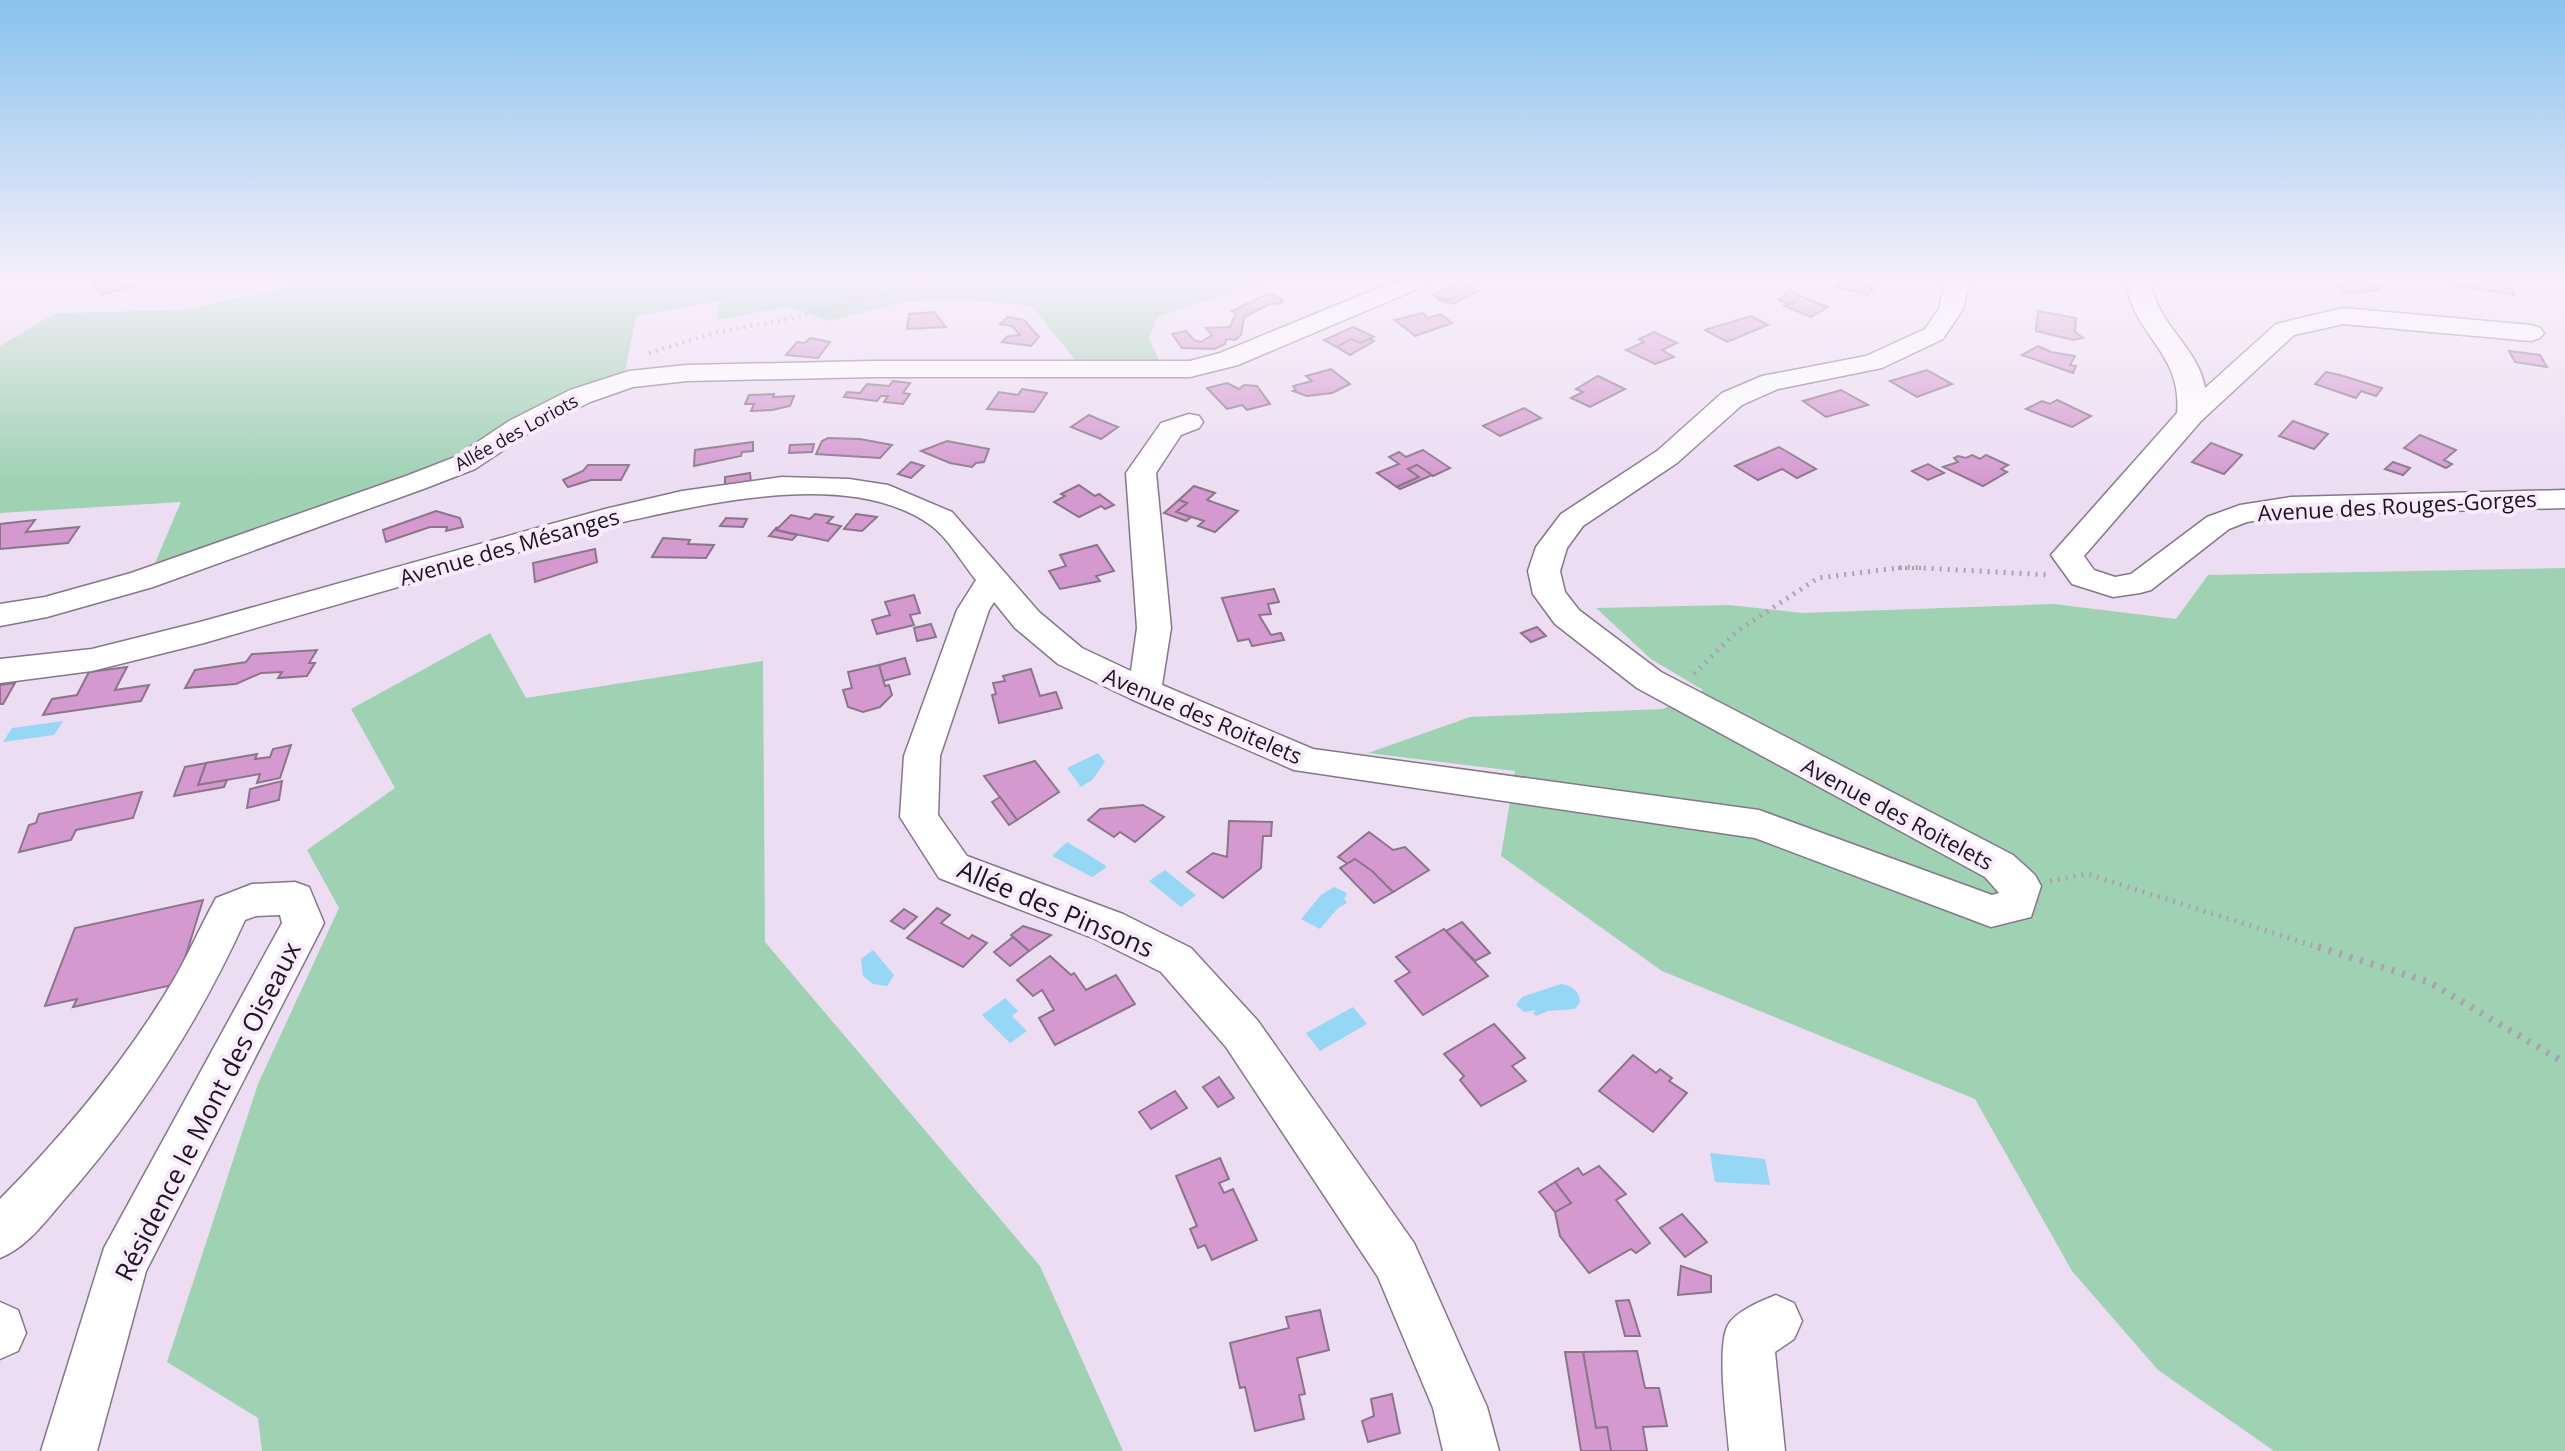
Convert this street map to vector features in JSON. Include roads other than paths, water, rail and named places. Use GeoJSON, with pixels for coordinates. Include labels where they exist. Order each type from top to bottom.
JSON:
{"type":"FeatureCollection","features":[{"type":"Feature","properties":{"kind":"street","name":"Allée des Loriots"},"geometry":{"type":"LineString","coordinates":[[0,615],[47,607],[142,580],[416,482],[465,463],[519,427],[580,396],[629,379],[687,373],[872,369],[1190,369],[1229,359],[1258,347]]}},
{"type":"Feature","properties":{"kind":"street","name":"Avenue des Roitelets"},"geometry":{"type":"LineString","coordinates":[[992,581],[1027,620],[1070,656],[1143,691],[1307,761],[1759,824],[1991,911],[2017,906],[2021,886],[1999,866],[1649,680],[1567,617],[1549,594],[1544,571],[1552,547],[1572,520],[1667,457],[1732,399],[1771,382],[1873,362],[1906,347]]}},
{"type":"Feature","properties":{"kind":"street"},"geometry":{"type":"LineString","coordinates":[[2173,347],[2195,395],[2191,415]]}},
{"type":"Feature","properties":{"kind":"street"},"geometry":{"type":"LineString","coordinates":[[2191,415],[2266,347]]}},
{"type":"Feature","properties":{"kind":"street","name":"Avenue des Rouges-Gorges"},"geometry":{"type":"LineString","coordinates":[[2191,415],[2067,555],[2083,577],[2113,587],[2140,583],[2218,523],[2240,514],[2291,506],[2565,499]]}},
{"type":"Feature","properties":{"kind":"street"},"geometry":{"type":"LineString","coordinates":[[1143,691],[1154,628],[1141,473],[1171,429],[1189,422]]}},
{"type":"Feature","properties":{"kind":"street","name":"Avenue des Mésanges"},"geometry":{"type":"LineString","coordinates":[[0,671],[92,660],[204,632],[616,515],[682,500],[782,486],[849,488],[888,494],[941,518],[992,581]]}},
{"type":"Feature","properties":{"kind":"street","name":"Allée des Pinsons"},"geometry":{"type":"LineString","coordinates":[[992,581],[973,610],[922,756],[919,817],[953,867],[1108,926],[1176,960],[1242,1034],[1396,1260],[1460,1407],[1471,1451]]}},
{"type":"Feature","properties":{"kind":"street","name":"Résidence le Mont des Oiseaux"},"geometry":{"type":"LineString","coordinates":[[0,1234],[42,1191],[133,1077],[192,988],[230,909],[252,900],[295,898],[303,923],[122,1265],[69,1451]]}},
{"type":"Feature","properties":{"kind":"street"},"geometry":{"type":"LineString","coordinates":[[1757,1451],[1748,1340],[1776,1321]]}},
{"type":"Feature","properties":{"kind":"water"},"geometry":{"type":"Polygon","coordinates":[[[63,721],[54,735],[3,742],[12,728],[63,721]]]}},
{"type":"Feature","properties":{"kind":"water"},"geometry":{"type":"Polygon","coordinates":[[[1098,753],[1105,762],[1092,780],[1081,787],[1067,768],[1098,753]]]}},
{"type":"Feature","properties":{"kind":"water"},"geometry":{"type":"Polygon","coordinates":[[[1067,842],[1106,868],[1092,877],[1052,856],[1067,842]]]}},
{"type":"Feature","properties":{"kind":"water"},"geometry":{"type":"Polygon","coordinates":[[[1165,870],[1196,895],[1181,907],[1149,881],[1165,870]]]}},
{"type":"Feature","properties":{"kind":"water"},"geometry":{"type":"Polygon","coordinates":[[[1334,887],[1347,893],[1344,899],[1347,903],[1338,908],[1320,929],[1301,919],[1321,895],[1334,887]]]}},
{"type":"Feature","properties":{"kind":"water"},"geometry":{"type":"Polygon","coordinates":[[[873,950],[894,975],[887,986],[873,984],[863,976],[861,959],[873,950]]]}},
{"type":"Feature","properties":{"kind":"water"},"geometry":{"type":"Polygon","coordinates":[[[1561,984],[1572,987],[1578,994],[1580,1002],[1575,1009],[1548,1011],[1536,1016],[1533,1013],[1536,1010],[1524,1012],[1516,1005],[1522,997],[1561,984]]]}},
{"type":"Feature","properties":{"kind":"water"},"geometry":{"type":"Polygon","coordinates":[[[1005,998],[1018,1011],[1012,1016],[1027,1031],[1010,1043],[982,1015],[1005,998]]]}},
{"type":"Feature","properties":{"kind":"water"},"geometry":{"type":"Polygon","coordinates":[[[1353,1007],[1367,1024],[1320,1051],[1306,1033],[1353,1007]]]}},
{"type":"Feature","properties":{"kind":"water"},"geometry":{"type":"Polygon","coordinates":[[[1710,1153],[1765,1159],[1770,1185],[1715,1182],[1710,1153]]]}}]}
